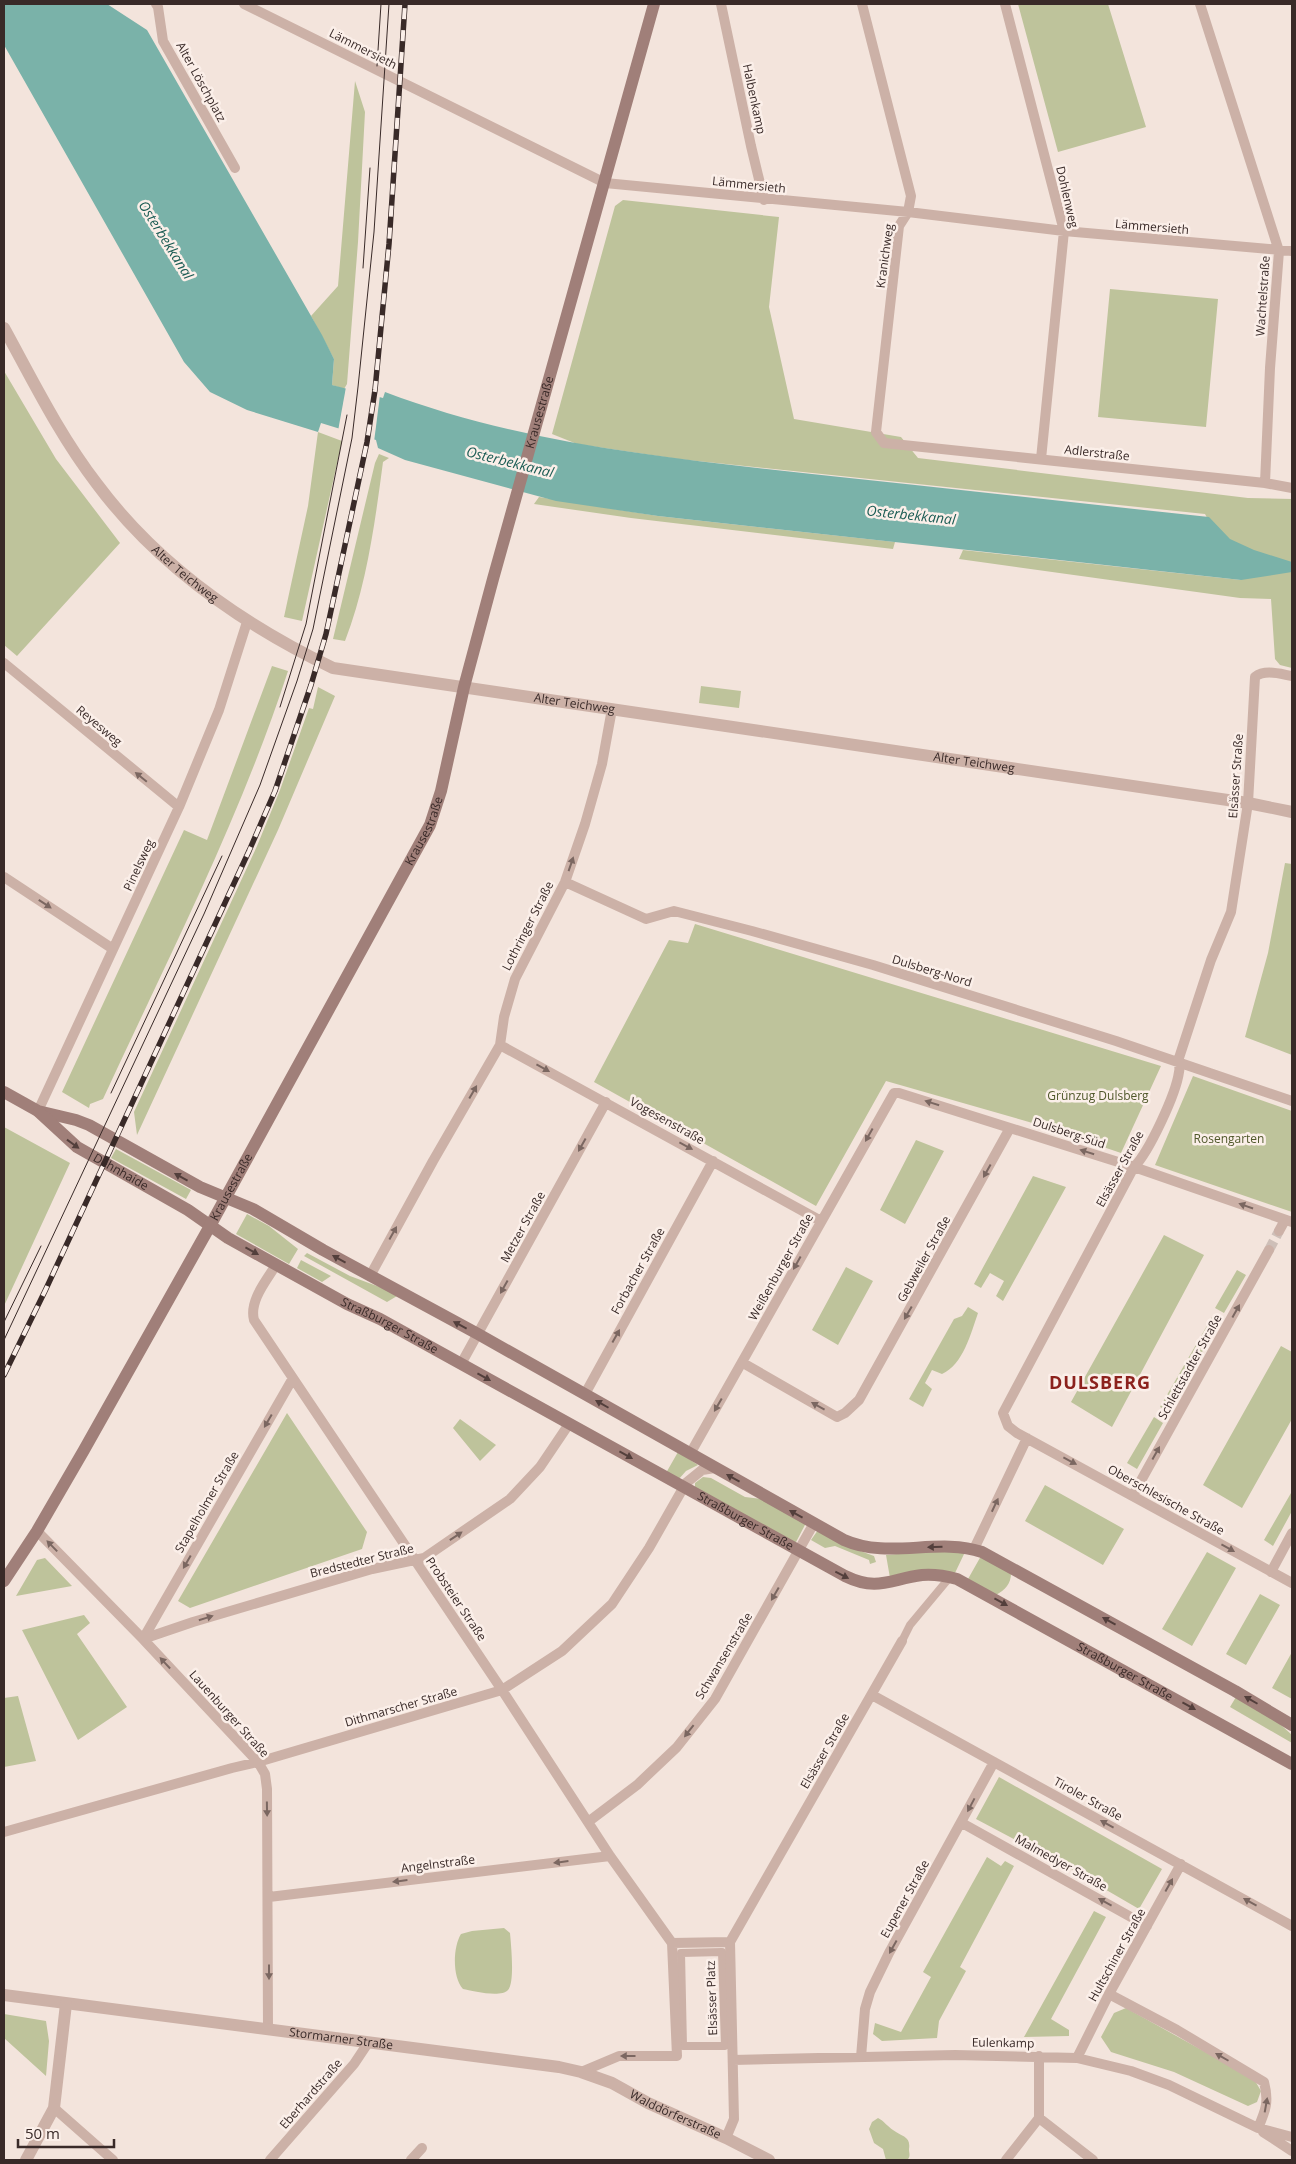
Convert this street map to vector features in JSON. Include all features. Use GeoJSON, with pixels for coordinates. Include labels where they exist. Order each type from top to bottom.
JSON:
{"type":"FeatureCollection","features":[{"type":"Feature","properties":{"kind":"main road","name":"Krausestraße"},"geometry":{"type":"LineString","coordinates":[[4,1581],[37,1531],[210,1226],[430,826],[441,791],[464,687],[654,4]]}},
{"type":"Feature","properties":{"kind":"main road","name":"Dehnhaide"},"geometry":{"type":"LineString","coordinates":[[4,1092],[38,1111],[77,1147],[188,1210],[210,1226]]}},
{"type":"Feature","properties":{"kind":"main road","name":"Dehnhaide"},"geometry":{"type":"LineString","coordinates":[[38,1111],[89,1125],[200,1187],[225,1198]]}},
{"type":"Feature","properties":{"kind":"main road"},"geometry":{"type":"LineString","coordinates":[[225,1198],[247,1206],[814,1524],[855,1545],[873,1550],[956,1547],[974,1549],[1126,1630],[1235,1691],[1292,1726]]}},
{"type":"Feature","properties":{"kind":"main road","name":"Straßburger Straße"},"geometry":{"type":"LineString","coordinates":[[210,1226],[276,1265],[347,1304],[380,1319],[845,1576],[862,1583],[887,1584],[922,1575],[950,1577],[972,1586],[1292,1764]]}},
{"type":"Feature","properties":{"kind":"street","name":"Alter Löschplatz"},"geometry":{"type":"LineString","coordinates":[[156,4],[163,41],[235,168]]}},
{"type":"Feature","properties":{"kind":"street","name":"Lämmersieth"},"geometry":{"type":"LineString","coordinates":[[244,4],[605,183],[764,200],[908,212],[1064,231],[1292,251]]}},
{"type":"Feature","properties":{"kind":"street","name":"Halbenkamp"},"geometry":{"type":"LineString","coordinates":[[721,4],[764,200]]}},
{"type":"Feature","properties":{"kind":"street","name":"Kranichweg"},"geometry":{"type":"LineString","coordinates":[[862,4],[912,196],[908,212],[900,226],[876,432],[884,442],[899,444]]}},
{"type":"Feature","properties":{"kind":"street","name":"Dohlenweg"},"geometry":{"type":"LineString","coordinates":[[1005,4],[1064,231],[1041,460]]}},
{"type":"Feature","properties":{"kind":"street","name":"Wachtelstraße"},"geometry":{"type":"LineString","coordinates":[[1200,4],[1279,251],[1270,368],[1265,483]]}},
{"type":"Feature","properties":{"kind":"street","name":"Alter Teichweg"},"geometry":{"type":"LineString","coordinates":[[4,328],[61,430],[96,484],[137,532],[190,581],[247,622],[333,668],[1248,803],[1292,812]]}},
{"type":"Feature","properties":{"kind":"street","name":"Adlerstraße"},"geometry":{"type":"LineString","coordinates":[[899,444],[1265,483],[1292,488]]}},
{"type":"Feature","properties":{"kind":"street","name":"Pinelsweg"},"geometry":{"type":"LineString","coordinates":[[38,1111],[179,807],[219,710],[247,622]]}},
{"type":"Feature","properties":{"kind":"street","name":"Reyesweg"},"geometry":{"type":"LineString","coordinates":[[4,663],[179,807]]}},
{"type":"Feature","properties":{"kind":"street","name":"Elsässer Straße"},"geometry":{"type":"LineString","coordinates":[[1027,1438],[1008,1426],[1003,1413],[1134,1167],[1143,1158],[1174,1089],[1180,1070],[1178,1060],[1211,960],[1231,912],[1248,803],[1255,677],[1260,673],[1292,676]]}},
{"type":"Feature","properties":{"kind":"street","name":"Lothringer Straße"},"geometry":{"type":"LineString","coordinates":[[370,1276],[500,1044],[504,1017],[514,978],[565,882],[585,824],[597,781],[612,709]]}},
{"type":"Feature","properties":{"kind":"street"},"geometry":{"type":"LineString","coordinates":[[4,877],[112,949]]}},
{"type":"Feature","properties":{"kind":"street","name":"Dulsberg-Nord"},"geometry":{"type":"LineString","coordinates":[[565,882],[646,919],[674,911],[752,931],[873,966],[1178,1060],[1292,1101]]}},
{"type":"Feature","properties":{"kind":"street","name":"Vogesenstraße"},"geometry":{"type":"LineString","coordinates":[[500,1044],[821,1221]]}},
{"type":"Feature","properties":{"kind":"street","name":"Dulsberg-Süd"},"geometry":{"type":"LineString","coordinates":[[894,1093],[1134,1167],[1288,1221]]}},
{"type":"Feature","properties":{"kind":"street","name":"Weißenburger Straße"},"geometry":{"type":"LineString","coordinates":[[690,1454],[894,1093]]}},
{"type":"Feature","properties":{"kind":"street","name":"Metzer Straße"},"geometry":{"type":"LineString","coordinates":[[461,1364],[606,1102]]}},
{"type":"Feature","properties":{"kind":"street","name":"Gebweiler Straße"},"geometry":{"type":"LineString","coordinates":[[742,1363],[838,1417],[845,1413],[859,1400],[1010,1128]]}},
{"type":"Feature","properties":{"kind":"street","name":"Forbacher Straße"},"geometry":{"type":"LineString","coordinates":[[584,1394],[713,1161]]}},
{"type":"Feature","properties":{"kind":"street"},"geometry":{"type":"LineString","coordinates":[[1279,1232],[1288,1221]]}},
{"type":"Feature","properties":{"kind":"street","name":"Schlettstadter Straße"},"geometry":{"type":"LineString","coordinates":[[1133,1495],[1270,1250]]}},
{"type":"Feature","properties":{"kind":"street","name":"Probsteier Straße"},"geometry":{"type":"LineString","coordinates":[[276,1265],[254,1302],[252,1312],[254,1320],[502,1690],[610,1856],[672,1943]]}},
{"type":"Feature","properties":{"kind":"street","name":"Stapelholmer Straße"},"geometry":{"type":"LineString","coordinates":[[143,1639],[293,1378]]}},
{"type":"Feature","properties":{"kind":"street","name":"Bredstedter Straße"},"geometry":{"type":"LineString","coordinates":[[143,1639],[193,1622],[372,1569],[424,1558],[510,1499],[540,1468],[569,1424]]}},
{"type":"Feature","properties":{"kind":"street"},"geometry":{"type":"LineString","coordinates":[[974,1549],[1027,1438]]}},
{"type":"Feature","properties":{"kind":"street","name":"Oberschlesische Straße"},"geometry":{"type":"LineString","coordinates":[[1027,1438],[1292,1583]]}},
{"type":"Feature","properties":{"kind":"street","name":"Dithmarscher Straße"},"geometry":{"type":"LineString","coordinates":[[4,1832],[258,1762],[502,1690],[562,1650],[612,1604],[650,1548],[684,1487],[698,1472],[706,1468],[715,1468]]}},
{"type":"Feature","properties":{"kind":"street","name":"Schwansenstraße"},"geometry":{"type":"LineString","coordinates":[[588,1822],[637,1785],[677,1747],[715,1699],[814,1524]]}},
{"type":"Feature","properties":{"kind":"street","name":"Lauenburger Straße"},"geometry":{"type":"LineString","coordinates":[[37,1531],[143,1639],[258,1762],[265,1774],[267,1789],[269,1896],[268,2030]]}},
{"type":"Feature","properties":{"kind":"street"},"geometry":{"type":"LineString","coordinates":[[1271,1572],[1292,1533]]}},
{"type":"Feature","properties":{"kind":"street","name":"Elsässer Straße"},"geometry":{"type":"LineString","coordinates":[[730,1942],[910,1625],[950,1577]]}},
{"type":"Feature","properties":{"kind":"street","name":"Tiroler Straße"},"geometry":{"type":"LineString","coordinates":[[872,1694],[1292,1926]]}},
{"type":"Feature","properties":{"kind":"street","name":"Eupener Straße"},"geometry":{"type":"LineString","coordinates":[[861,2057],[865,2009],[870,1992],[889,1953],[994,1762]]}},
{"type":"Feature","properties":{"kind":"street","name":"Malmedyer Straße"},"geometry":{"type":"LineString","coordinates":[[962,1823],[1147,1926]]}},
{"type":"Feature","properties":{"kind":"street","name":"Angelnstraße"},"geometry":{"type":"LineString","coordinates":[[269,1896],[610,1856]]}},
{"type":"Feature","properties":{"kind":"street","name":"Hultschiner Straße"},"geometry":{"type":"LineString","coordinates":[[1077,2058],[1109,1994],[1180,1864]]}},
{"type":"Feature","properties":{"kind":"street"},"geometry":{"type":"LineString","coordinates":[[581,2072],[619,2056],[677,2056],[672,1943],[730,1942],[734,2119],[726,2138]]}},
{"type":"Feature","properties":{"kind":"street","name":"Elsässer Platz"},"geometry":{"type":"LineString","coordinates":[[722,1952],[725,2046],[683,2046],[682,1953],[722,1952]]}},
{"type":"Feature","properties":{"kind":"street"},"geometry":{"type":"LineString","coordinates":[[1109,1994],[1177,2030],[1264,2082],[1267,2099],[1264,2114],[1258,2128]]}},
{"type":"Feature","properties":{"kind":"street","name":"Stormarner Straße"},"geometry":{"type":"LineString","coordinates":[[4,1995],[559,2067],[581,2072]]}},
{"type":"Feature","properties":{"kind":"street"},"geometry":{"type":"LineString","coordinates":[[26,2160],[54,2108],[66,2004]]}},
{"type":"Feature","properties":{"kind":"street","name":"Eberhardstraße"},"geometry":{"type":"LineString","coordinates":[[270,2160],[354,2064],[368,2043]]}},
{"type":"Feature","properties":{"kind":"street","name":"Eulenkamp"},"geometry":{"type":"LineString","coordinates":[[733,2060],[954,2055],[1077,2058],[1131,2070],[1169,2085],[1258,2128],[1281,2145],[1292,2150]]}},
{"type":"Feature","properties":{"kind":"street"},"geometry":{"type":"LineString","coordinates":[[1006,2160],[1039,2118],[1039,2056]]}},
{"type":"Feature","properties":{"kind":"street","name":"Walddörferstraße"},"geometry":{"type":"LineString","coordinates":[[581,2072],[612,2083],[648,2103],[726,2138],[769,2160]]}},
{"type":"Feature","properties":{"kind":"street"},"geometry":{"type":"LineString","coordinates":[[54,2108],[112,2160]]}},
{"type":"Feature","properties":{"kind":"street"},"geometry":{"type":"LineString","coordinates":[[1039,2118],[1093,2160]]}},
{"type":"Feature","properties":{"kind":"street","name":"Eulenkamp"},"geometry":{"type":"LineString","coordinates":[[1258,2128],[1292,2137]]}},
{"type":"Feature","properties":{"kind":"street"},"geometry":{"type":"LineString","coordinates":[[411,2160],[422,2148]]}},
{"type":"Feature","properties":{"kind":"green space"},"geometry":{"type":"Polygon","coordinates":[[[1018,4],[1108,4],[1146,127],[1058,152],[1018,4]]]}},
{"type":"Feature","properties":{"kind":"green space"},"geometry":{"type":"Polygon","coordinates":[[[355,81],[365,112],[358,242],[347,384],[344,389],[332,385],[334,359],[311,316],[338,286],[355,81]]]}},
{"type":"Feature","properties":{"kind":"green space"},"geometry":{"type":"Polygon","coordinates":[[[623,200],[779,217],[769,307],[794,419],[901,437],[918,458],[1248,498],[1292,499],[1292,668],[1280,665],[1275,659],[1271,599],[1240,598],[959,559],[963,550],[1241,580],[1205,514],[678,459],[577,444],[552,434],[615,206],[623,200]]]}},
{"type":"Feature","properties":{"kind":"green space"},"geometry":{"type":"Polygon","coordinates":[[[1110,289],[1218,299],[1206,427],[1098,417],[1110,289]]]}},
{"type":"Feature","properties":{"kind":"green space"},"geometry":{"type":"Polygon","coordinates":[[[4,371],[56,459],[120,543],[17,656],[4,645],[4,371]]]}},
{"type":"Feature","properties":{"kind":"green space"},"geometry":{"type":"Polygon","coordinates":[[[318,432],[342,441],[302,621],[284,617],[308,506],[318,432]]]}},
{"type":"Feature","properties":{"kind":"green space"},"geometry":{"type":"Polygon","coordinates":[[[379,454],[389,458],[383,462],[365,575],[345,641],[333,639],[375,463],[379,454]]]}},
{"type":"Feature","properties":{"kind":"green space"},"geometry":{"type":"Polygon","coordinates":[[[539,497],[658,516],[895,542],[893,549],[631,518],[534,504],[539,497]]]}},
{"type":"Feature","properties":{"kind":"green space"},"geometry":{"type":"Polygon","coordinates":[[[272,666],[288,671],[269,726],[226,834],[103,1099],[90,1104],[89,1108],[62,1092],[184,830],[207,840],[272,666]]]}},
{"type":"Feature","properties":{"kind":"green space"},"geometry":{"type":"Polygon","coordinates":[[[701,686],[741,691],[739,708],[699,703],[701,686]]]}},
{"type":"Feature","properties":{"kind":"green space"},"geometry":{"type":"Polygon","coordinates":[[[318,687],[335,696],[278,830],[137,1135],[134,1112],[257,846],[280,790],[309,708],[313,709],[318,687]]]}},
{"type":"Feature","properties":{"kind":"green space"},"geometry":{"type":"Polygon","coordinates":[[[1285,863],[1292,864],[1292,1055],[1245,1037],[1268,953],[1285,863]]]}},
{"type":"Feature","properties":{"kind":"green space","name":"Grünzug Dulsberg"},"geometry":{"type":"Polygon","coordinates":[[[695,924],[1161,1066],[1121,1153],[1029,1122],[886,1081],[816,1206],[594,1082],[669,940],[688,943],[695,924]]]}},
{"type":"Feature","properties":{"kind":"green space","name":"Rosengarten"},"geometry":{"type":"Polygon","coordinates":[[[1193,1076],[1292,1111],[1292,1212],[1155,1165],[1193,1076]]]}},
{"type":"Feature","properties":{"kind":"green space"},"geometry":{"type":"Polygon","coordinates":[[[4,1127],[70,1163],[4,1306],[4,1127]]]}},
{"type":"Feature","properties":{"kind":"green space"},"geometry":{"type":"Polygon","coordinates":[[[916,1140],[944,1151],[905,1224],[880,1210],[916,1140]]]}},
{"type":"Feature","properties":{"kind":"green space"},"geometry":{"type":"Polygon","coordinates":[[[116,1149],[191,1190],[186,1199],[111,1158],[116,1149]]]}},
{"type":"Feature","properties":{"kind":"green space"},"geometry":{"type":"Polygon","coordinates":[[[1033,1176],[1066,1187],[1003,1301],[996,1296],[1004,1281],[990,1273],[981,1288],[974,1284],[1033,1176]]]}},
{"type":"Feature","properties":{"kind":"green space"},"geometry":{"type":"Polygon","coordinates":[[[247,1214],[269,1226],[298,1249],[289,1264],[236,1234],[247,1214]]]}},
{"type":"Feature","properties":{"kind":"green space"},"geometry":{"type":"Polygon","coordinates":[[[1164,1235],[1204,1255],[1112,1427],[1071,1402],[1164,1235]]]}},
{"type":"Feature","properties":{"kind":"green space"},"geometry":{"type":"Polygon","coordinates":[[[307,1253],[350,1276],[385,1289],[397,1296],[387,1302],[304,1256],[307,1253]]]}},
{"type":"Feature","properties":{"kind":"green space"},"geometry":{"type":"Polygon","coordinates":[[[301,1260],[331,1276],[322,1282],[297,1268],[301,1260]]]}},
{"type":"Feature","properties":{"kind":"green space"},"geometry":{"type":"Polygon","coordinates":[[[846,1267],[873,1281],[838,1345],[812,1330],[846,1267]]]}},
{"type":"Feature","properties":{"kind":"green space"},"geometry":{"type":"Polygon","coordinates":[[[1237,1270],[1246,1275],[1224,1313],[1215,1308],[1237,1270]]]}},
{"type":"Feature","properties":{"kind":"green space"},"geometry":{"type":"Polygon","coordinates":[[[968,1307],[978,1313],[965,1348],[956,1363],[949,1370],[942,1374],[932,1370],[925,1383],[932,1389],[923,1407],[909,1399],[954,1319],[962,1316],[968,1307]]]}},
{"type":"Feature","properties":{"kind":"green space"},"geometry":{"type":"Polygon","coordinates":[[[1212,1317],[1220,1321],[1168,1411],[1160,1407],[1212,1317]]]}},
{"type":"Feature","properties":{"kind":"green space"},"geometry":{"type":"Polygon","coordinates":[[[1281,1346],[1292,1352],[1292,1419],[1242,1508],[1203,1485],[1281,1346]]]}},
{"type":"Feature","properties":{"kind":"green space"},"geometry":{"type":"Polygon","coordinates":[[[287,1413],[367,1532],[362,1549],[190,1608],[178,1601],[287,1413]]]}},
{"type":"Feature","properties":{"kind":"green space"},"geometry":{"type":"Polygon","coordinates":[[[1154,1417],[1163,1423],[1137,1469],[1127,1463],[1154,1417]]]}},
{"type":"Feature","properties":{"kind":"green space"},"geometry":{"type":"Polygon","coordinates":[[[460,1419],[496,1445],[480,1461],[453,1428],[460,1419]]]}},
{"type":"Feature","properties":{"kind":"green space"},"geometry":{"type":"Polygon","coordinates":[[[678,1452],[698,1465],[686,1471],[678,1480],[666,1473],[678,1452]]]}},
{"type":"Feature","properties":{"kind":"green space"},"geometry":{"type":"Polygon","coordinates":[[[703,1477],[711,1478],[745,1497],[762,1499],[806,1523],[795,1544],[695,1489],[695,1483],[703,1477]]]}},
{"type":"Feature","properties":{"kind":"green space"},"geometry":{"type":"Polygon","coordinates":[[[1045,1485],[1124,1529],[1103,1565],[1025,1521],[1045,1485]]]}},
{"type":"Feature","properties":{"kind":"green space"},"geometry":{"type":"Polygon","coordinates":[[[1291,1493],[1292,1511],[1273,1546],[1264,1540],[1291,1493]]]}},
{"type":"Feature","properties":{"kind":"green space"},"geometry":{"type":"Polygon","coordinates":[[[818,1530],[855,1549],[874,1556],[876,1562],[870,1564],[869,1560],[835,1546],[825,1548],[811,1540],[818,1530]]]}},
{"type":"Feature","properties":{"kind":"green space"},"geometry":{"type":"Polygon","coordinates":[[[936,1551],[965,1552],[955,1573],[890,1578],[886,1555],[936,1551]]]}},
{"type":"Feature","properties":{"kind":"green space"},"geometry":{"type":"Polygon","coordinates":[[[1207,1552],[1236,1568],[1192,1646],[1162,1629],[1207,1552]]]}},
{"type":"Feature","properties":{"kind":"green space"},"geometry":{"type":"Polygon","coordinates":[[[981,1556],[1011,1573],[1007,1586],[996,1595],[968,1579],[981,1556]]]}},
{"type":"Feature","properties":{"kind":"green space"},"geometry":{"type":"Polygon","coordinates":[[[45,1558],[72,1586],[16,1596],[37,1560],[45,1558]]]}},
{"type":"Feature","properties":{"kind":"green space"},"geometry":{"type":"Polygon","coordinates":[[[1260,1594],[1280,1605],[1246,1665],[1226,1654],[1260,1594]]]}},
{"type":"Feature","properties":{"kind":"green space"},"geometry":{"type":"Polygon","coordinates":[[[84,1615],[90,1623],[77,1634],[127,1707],[78,1740],[22,1630],[84,1615]]]}},
{"type":"Feature","properties":{"kind":"green space"},"geometry":{"type":"Polygon","coordinates":[[[1292,1652],[1292,1699],[1272,1688],[1292,1652]]]}},
{"type":"Feature","properties":{"kind":"green space"},"geometry":{"type":"Polygon","coordinates":[[[18,1696],[36,1761],[4,1767],[4,1698],[18,1696]]]}},
{"type":"Feature","properties":{"kind":"green space"},"geometry":{"type":"Polygon","coordinates":[[[1236,1697],[1270,1715],[1292,1735],[1292,1743],[1230,1707],[1236,1697]]]}},
{"type":"Feature","properties":{"kind":"green space"},"geometry":{"type":"Polygon","coordinates":[[[999,1777],[1162,1869],[1139,1909],[1072,1870],[976,1819],[999,1777]]]}},
{"type":"Feature","properties":{"kind":"green space"},"geometry":{"type":"Polygon","coordinates":[[[987,1857],[1001,1866],[1005,1861],[1014,1866],[960,1967],[966,1971],[939,2021],[937,2038],[882,2041],[873,2034],[875,2023],[901,2032],[931,1977],[923,1972],[987,1857]]]}},
{"type":"Feature","properties":{"kind":"green space"},"geometry":{"type":"Polygon","coordinates":[[[1094,1911],[1106,1917],[1051,2019],[1069,2030],[1069,2036],[1024,2037],[1094,1911]]]}},
{"type":"Feature","properties":{"kind":"green space"},"geometry":{"type":"Polygon","coordinates":[[[504,1928],[510,1933],[512,1954],[512,1972],[508,1990],[499,1994],[493,1994],[463,1989],[459,1984],[455,1970],[456,1946],[461,1934],[504,1928]]]}},
{"type":"Feature","properties":{"kind":"green space"},"geometry":{"type":"Polygon","coordinates":[[[1126,2008],[1254,2079],[1261,2091],[1257,2102],[1248,2106],[1174,2072],[1111,2052],[1101,2037],[1114,2013],[1126,2008]]]}},
{"type":"Feature","properties":{"kind":"green space"},"geometry":{"type":"Polygon","coordinates":[[[4,2014],[46,2021],[49,2041],[46,2076],[4,2038],[4,2014]]]}},
{"type":"Feature","properties":{"kind":"green space"},"geometry":{"type":"Polygon","coordinates":[[[878,2118],[907,2139],[910,2155],[907,2160],[886,2160],[883,2149],[874,2143],[869,2129],[872,2122],[878,2118]]]}},
{"type":"Feature","properties":{"kind":"water","name":"Osterbekkanal"},"geometry":{"type":"Polygon","coordinates":[[[4,4],[107,4],[147,30],[322,335],[334,359],[332,385],[383,398],[385,392],[437,410],[542,437],[650,455],[1209,517],[1230,539],[1254,550],[1292,562],[1292,572],[1241,580],[658,516],[556,501],[405,460],[378,448],[376,440],[321,423],[318,432],[247,410],[210,392],[184,362],[4,45],[4,4]]]}},
{"type":"Feature","properties":{"kind":"pier"},"geometry":{"type":"Polygon","coordinates":[[[346,387],[380,395],[374,442],[338,431],[346,387]]]}},
{"type":"Feature","properties":{"kind":"tunnel"},"geometry":{"type":"LineString","coordinates":[[1269,1250],[1279,1231]]}},
{"type":"Feature","properties":{"kind":"tram line"},"geometry":{"type":"LineString","coordinates":[[377,66],[381,4]]}},
{"type":"Feature","properties":{"kind":"tram line"},"geometry":{"type":"LineString","coordinates":[[4,1340],[204,914],[260,785],[297,681],[313,629],[352,438],[374,232],[389,4]]}},
{"type":"Feature","properties":{"kind":"tram line"},"geometry":{"type":"LineString","coordinates":[[363,268],[370,168]]}},
{"type":"Feature","properties":{"kind":"tram line"},"geometry":{"type":"LineString","coordinates":[[280,707],[306,624],[347,415]]}},
{"type":"Feature","properties":{"kind":"tram line"},"geometry":{"type":"LineString","coordinates":[[111,1093],[222,856]]}},
{"type":"Feature","properties":{"kind":"tram line"},"geometry":{"type":"LineString","coordinates":[[4,1322],[41,1246]]}},
{"type":"Feature","properties":{"kind":"railway"},"geometry":{"type":"LineString","coordinates":[[4,1375],[45,1291],[249,851],[275,791],[326,634],[367,442],[375,390],[389,244],[405,4]]}},
{"type":"Feature","properties":{"kind":"district","name":"DULSBERG"},"geometry":{"type":"Point","coordinates":[1100,1383]}}]}
